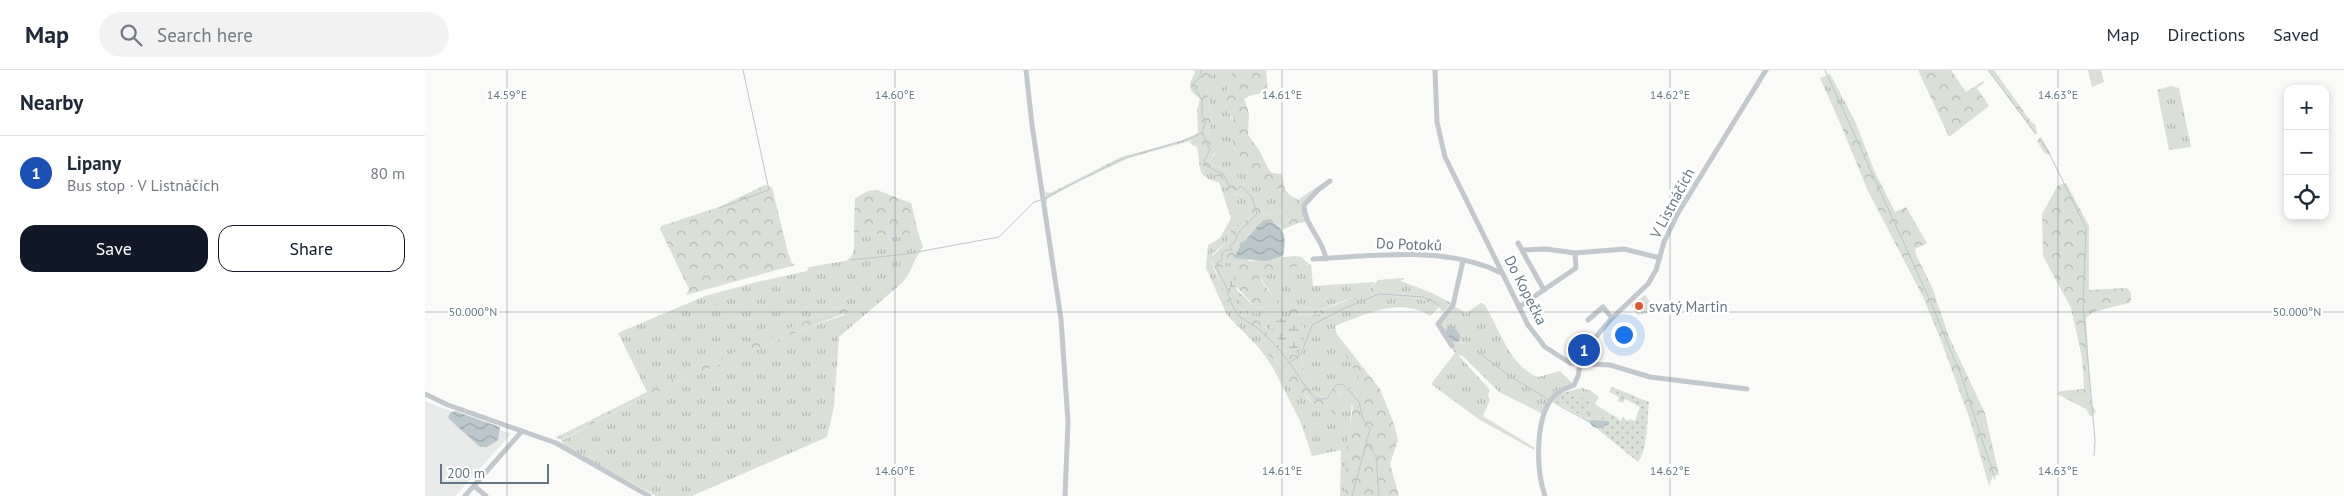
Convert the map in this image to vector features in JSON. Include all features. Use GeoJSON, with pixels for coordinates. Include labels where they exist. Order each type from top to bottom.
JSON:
{"type":"FeatureCollection","features":[{"type":"Feature","properties":{"kind":"street"},"geometry":{"type":"LineString","coordinates":[[1026,70],[1032,125],[1061,319],[1068,422],[1065,496]]}},
{"type":"Feature","properties":{"kind":"street","name":"Do Kopečka"},"geometry":{"type":"LineString","coordinates":[[1435,70],[1439,138],[1445,157],[1475,214],[1528,325],[1545,347],[1561,360],[1579,365],[1610,365],[1650,377],[1747,390]]}},
{"type":"Feature","properties":{"kind":"street","name":"V Listnáčích"},"geometry":{"type":"LineString","coordinates":[[1545,496],[1539,472],[1538,456],[1540,436],[1551,401],[1562,390],[1574,385],[1578,376],[1579,365],[1590,344],[1612,318],[1648,284],[1678,213],[1766,70]]}},
{"type":"Feature","properties":{"kind":"street"},"geometry":{"type":"LineString","coordinates":[[1326,259],[1325,251],[1306,216],[1304,205],[1318,190],[1331,181]]}},
{"type":"Feature","properties":{"kind":"street"},"geometry":{"type":"LineString","coordinates":[[1518,243],[1544,290]]}},
{"type":"Feature","properties":{"kind":"street"},"geometry":{"type":"LineString","coordinates":[[1522,250],[1546,249],[1575,253],[1624,249],[1659,258]]}},
{"type":"Feature","properties":{"kind":"street"},"geometry":{"type":"LineString","coordinates":[[1519,307],[1576,268],[1575,253]]}},
{"type":"Feature","properties":{"kind":"street","name":"Do Potoků"},"geometry":{"type":"LineString","coordinates":[[1313,259],[1397,254],[1463,261],[1490,267],[1502,273]]}},
{"type":"Feature","properties":{"kind":"street"},"geometry":{"type":"LineString","coordinates":[[1452,346],[1438,324],[1453,305],[1463,261]]}},
{"type":"Feature","properties":{"kind":"street"},"geometry":{"type":"LineString","coordinates":[[1588,320],[1603,308],[1612,318]]}},
{"type":"Feature","properties":{"kind":"street"},"geometry":{"type":"LineString","coordinates":[[425,394],[448,405],[556,443],[649,496]]}},
{"type":"Feature","properties":{"kind":"street"},"geometry":{"type":"LineString","coordinates":[[465,496],[522,431]]}},
{"type":"Feature","properties":{"kind":"street"},"geometry":{"type":"LineString","coordinates":[[474,486],[486,496]]}},
{"type":"Feature","properties":{"kind":"shaded area"},"geometry":{"type":"Polygon","coordinates":[[[425,401],[511,434],[455,496],[425,496],[425,401]]]}},
{"type":"Feature","properties":{"kind":"green space"},"geometry":{"type":"Polygon","coordinates":[[[1193,70],[1213,70],[1207,88],[1212,121],[1209,133],[1216,151],[1210,163],[1212,166],[1231,173],[1250,187],[1265,216],[1292,211],[1301,201],[1299,199],[1326,181],[1305,202],[1307,222],[1298,223],[1282,230],[1279,226],[1263,220],[1241,245],[1249,261],[1294,256],[1301,257],[1309,264],[1259,273],[1260,279],[1274,298],[1282,302],[1318,311],[1343,302],[1371,288],[1378,280],[1404,278],[1380,290],[1428,297],[1439,304],[1439,307],[1420,299],[1367,293],[1322,315],[1289,313],[1255,307],[1235,285],[1233,272],[1235,264],[1226,262],[1222,268],[1229,295],[1242,313],[1247,310],[1266,328],[1268,335],[1291,355],[1298,355],[1304,346],[1302,367],[1304,375],[1317,394],[1323,397],[1343,383],[1357,396],[1363,388],[1336,337],[1336,333],[1380,389],[1394,424],[1398,440],[1390,464],[1399,496],[1344,496],[1347,446],[1353,406],[1346,393],[1342,392],[1339,396],[1341,410],[1338,415],[1332,413],[1330,407],[1313,404],[1308,397],[1290,388],[1285,368],[1270,357],[1264,340],[1243,323],[1225,298],[1211,257],[1229,240],[1231,229],[1242,224],[1252,214],[1252,208],[1246,196],[1229,191],[1223,181],[1204,167],[1201,159],[1202,143],[1193,140],[1129,158],[1075,183],[1047,199],[1046,204],[1045,189],[1046,192],[1050,193],[1121,157],[1181,141],[1198,133],[1197,111],[1200,99],[1191,91],[1190,83],[1195,72],[1193,70]]]}},
{"type":"Feature","properties":{"kind":"green space"},"geometry":{"type":"Polygon","coordinates":[[[1213,70],[1231,70],[1232,78],[1226,91],[1229,112],[1234,124],[1231,136],[1234,148],[1246,165],[1248,174],[1279,190],[1285,190],[1291,196],[1302,201],[1292,211],[1265,216],[1261,211],[1255,194],[1247,185],[1230,172],[1212,166],[1210,163],[1211,158],[1215,154],[1209,133],[1212,120],[1207,88],[1213,70]]]}},
{"type":"Feature","properties":{"kind":"green space"},"geometry":{"type":"Polygon","coordinates":[[[1231,70],[1266,70],[1268,92],[1251,95],[1244,99],[1249,113],[1248,135],[1259,150],[1269,170],[1272,173],[1282,174],[1285,190],[1273,189],[1252,179],[1248,174],[1246,165],[1234,148],[1231,136],[1233,119],[1224,102],[1226,91],[1232,78],[1231,70]]]}},
{"type":"Feature","properties":{"kind":"green space"},"geometry":{"type":"Polygon","coordinates":[[[1918,70],[1951,70],[1966,92],[1983,81],[1984,83],[1977,88],[1989,106],[1949,137],[1918,70]]]}},
{"type":"Feature","properties":{"kind":"green space"},"geometry":{"type":"Polygon","coordinates":[[[1988,70],[1994,70],[2032,123],[2035,124],[2037,133],[2035,134],[1988,70]]]}},
{"type":"Feature","properties":{"kind":"green space"},"geometry":{"type":"Polygon","coordinates":[[[2088,70],[2101,70],[2104,82],[2092,87],[2088,70]]]}},
{"type":"Feature","properties":{"kind":"green space"},"geometry":{"type":"Polygon","coordinates":[[[1830,74],[1855,121],[1847,126],[1840,123],[1820,78],[1830,74]]]}},
{"type":"Feature","properties":{"kind":"green space"},"geometry":{"type":"Polygon","coordinates":[[[2171,86],[2179,88],[2191,147],[2169,150],[2157,90],[2171,86]]]}},
{"type":"Feature","properties":{"kind":"green space"},"geometry":{"type":"Polygon","coordinates":[[[1855,121],[1874,170],[1895,212],[1906,207],[1927,243],[1915,249],[1916,255],[1932,287],[1949,337],[1985,413],[1999,475],[1993,476],[1989,486],[1970,420],[1940,338],[1923,297],[1867,189],[1840,123],[1847,126],[1855,121]]]}},
{"type":"Feature","properties":{"kind":"green space"},"geometry":{"type":"Polygon","coordinates":[[[2041,137],[2051,154],[2045,154],[2037,141],[2041,137]]]}},
{"type":"Feature","properties":{"kind":"green space"},"geometry":{"type":"Polygon","coordinates":[[[1198,140],[1202,143],[1203,148],[1201,157],[1223,181],[1224,185],[1236,195],[1246,196],[1252,208],[1252,214],[1242,224],[1231,229],[1229,240],[1212,254],[1212,262],[1216,274],[1232,310],[1264,340],[1270,357],[1285,368],[1294,387],[1313,404],[1330,407],[1332,410],[1340,404],[1337,398],[1342,392],[1346,393],[1352,401],[1344,496],[1340,496],[1341,450],[1312,456],[1301,423],[1272,366],[1259,348],[1227,315],[1206,268],[1208,245],[1220,238],[1231,218],[1219,182],[1211,180],[1202,174],[1197,147],[1192,145],[1190,141],[1198,140]]]}},
{"type":"Feature","properties":{"kind":"green space"},"geometry":{"type":"Polygon","coordinates":[[[2066,183],[2089,226],[2089,290],[2127,288],[2131,293],[2131,301],[2129,303],[2093,312],[2086,318],[2091,404],[2096,411],[2092,416],[2090,416],[2086,409],[2057,394],[2061,391],[2084,389],[2082,357],[2071,308],[2043,256],[2042,214],[2058,185],[2066,183]]]}},
{"type":"Feature","properties":{"kind":"green space"},"geometry":{"type":"Polygon","coordinates":[[[765,185],[772,187],[788,253],[792,263],[795,265],[686,295],[689,289],[660,229],[661,226],[719,207],[765,185]]]}},
{"type":"Feature","properties":{"kind":"green space"},"geometry":{"type":"Polygon","coordinates":[[[877,190],[911,203],[918,232],[897,236],[854,232],[855,198],[868,191],[877,190]]]}},
{"type":"Feature","properties":{"kind":"green space"},"geometry":{"type":"Polygon","coordinates":[[[854,232],[897,236],[918,232],[923,247],[903,282],[839,337],[834,406],[827,437],[692,496],[656,496],[568,448],[561,441],[654,392],[804,329],[844,315],[838,307],[647,392],[618,333],[705,296],[807,271],[809,267],[845,261],[853,253],[854,232]]]}},
{"type":"Feature","properties":{"kind":"green space"},"geometry":{"type":"Polygon","coordinates":[[[1226,262],[1235,264],[1233,272],[1237,290],[1255,307],[1271,310],[1313,315],[1367,293],[1420,299],[1439,306],[1428,297],[1380,290],[1383,287],[1401,281],[1432,293],[1451,303],[1443,312],[1439,307],[1430,316],[1418,310],[1394,307],[1382,309],[1335,326],[1338,341],[1364,388],[1357,396],[1343,383],[1323,397],[1317,394],[1307,382],[1302,359],[1304,345],[1298,355],[1291,355],[1268,335],[1266,328],[1247,311],[1242,314],[1238,309],[1231,298],[1224,280],[1222,268],[1226,262]]]}},
{"type":"Feature","properties":{"kind":"green space"},"geometry":{"type":"Polygon","coordinates":[[[1311,264],[1313,286],[1375,282],[1371,288],[1363,293],[1318,311],[1282,302],[1274,298],[1258,274],[1261,271],[1311,264]]]}},
{"type":"Feature","properties":{"kind":"green space"},"geometry":{"type":"Polygon","coordinates":[[[1228,271],[1232,271],[1236,290],[1259,312],[1255,315],[1235,297],[1228,278],[1228,271]]]}},
{"type":"Feature","properties":{"kind":"green space"},"geometry":{"type":"Polygon","coordinates":[[[1645,295],[1650,302],[1647,313],[1637,315],[1631,305],[1645,295]]]}},
{"type":"Feature","properties":{"kind":"green space"},"geometry":{"type":"Polygon","coordinates":[[[1481,303],[1485,305],[1506,346],[1520,365],[1538,377],[1560,371],[1574,385],[1557,392],[1545,415],[1499,392],[1463,356],[1458,355],[1490,390],[1488,395],[1490,400],[1483,416],[1535,448],[1534,450],[1480,420],[1431,384],[1455,353],[1439,330],[1440,325],[1454,306],[1466,313],[1481,303]]]}},
{"type":"Feature","properties":{"kind":"green space"},"geometry":{"type":"Polygon","coordinates":[[[838,307],[846,308],[848,312],[654,392],[562,440],[555,438],[671,380],[838,307]]]}},
{"type":"Feature","properties":{"kind":"green space"},"geometry":{"type":"Polygon","coordinates":[[[1271,316],[1304,326],[1305,334],[1303,340],[1294,351],[1278,339],[1276,332],[1269,327],[1267,321],[1271,316]]]}},
{"type":"Feature","properties":{"kind":"green space"},"geometry":{"type":"Polygon","coordinates":[[[1555,376],[1561,383],[1548,393],[1542,385],[1555,376]]]}},
{"type":"Feature","properties":{"kind":"green space"},"geometry":{"type":"Polygon","coordinates":[[[1612,387],[1649,402],[1647,434],[1644,450],[1638,462],[1584,418],[1553,401],[1558,394],[1569,391],[1591,402],[1587,418],[1592,420],[1608,416],[1610,418],[1612,414],[1621,421],[1623,417],[1628,422],[1629,419],[1635,421],[1640,407],[1625,399],[1623,403],[1618,401],[1619,397],[1609,392],[1612,387]]]}},
{"type":"Feature","properties":{"kind":"green space"},"geometry":{"type":"Polygon","coordinates":[[[1582,388],[1591,391],[1599,397],[1595,404],[1612,415],[1610,418],[1592,420],[1587,417],[1591,402],[1569,391],[1582,388]]]}},
{"type":"Feature","properties":{"kind":"water"},"geometry":{"type":"Polygon","coordinates":[[[1263,220],[1276,225],[1283,232],[1285,242],[1283,256],[1266,261],[1234,258],[1241,245],[1263,220]]]}},
{"type":"Feature","properties":{"kind":"water"},"geometry":{"type":"Polygon","coordinates":[[[1450,325],[1454,327],[1461,337],[1458,342],[1452,341],[1445,332],[1450,325]]]}},
{"type":"Feature","properties":{"kind":"water"},"geometry":{"type":"Polygon","coordinates":[[[455,411],[500,427],[498,440],[487,447],[480,447],[448,418],[450,413],[455,411]]]}},
{"type":"Feature","properties":{"kind":"water"},"geometry":{"type":"Polygon","coordinates":[[[1591,420],[1607,421],[1609,424],[1600,428],[1593,427],[1589,422],[1591,420]]]}},
{"type":"Feature","properties":{"kind":"waterway"},"geometry":{"type":"LineString","coordinates":[[719,208],[769,190],[743,70]]}},
{"type":"Feature","properties":{"kind":"waterway"},"geometry":{"type":"LineString","coordinates":[[1201,70],[1201,77],[1193,83],[1193,86],[1202,100],[1202,116],[1206,121],[1202,132],[1210,150],[1204,161],[1206,166],[1223,174],[1228,184],[1236,190],[1241,186],[1252,197],[1257,214],[1239,232],[1234,243],[1230,246],[1232,250],[1225,250],[1222,253],[1222,260],[1217,263],[1218,272],[1239,316],[1259,329],[1267,337],[1289,362],[1316,399],[1327,399],[1336,385],[1343,384],[1359,402],[1363,419],[1370,429],[1366,442],[1376,456],[1379,496]]}},
{"type":"Feature","properties":{"kind":"waterway"},"geometry":{"type":"LineString","coordinates":[[1825,70],[1932,305],[1962,378],[1995,479]]}},
{"type":"Feature","properties":{"kind":"waterway"},"geometry":{"type":"LineString","coordinates":[[1988,70],[2036,134]]}},
{"type":"Feature","properties":{"kind":"waterway"},"geometry":{"type":"LineString","coordinates":[[1045,198],[1124,158],[1192,138],[1202,133]]}},
{"type":"Feature","properties":{"kind":"waterway"},"geometry":{"type":"LineString","coordinates":[[2040,139],[2050,155],[2086,228],[2083,304],[2095,440],[2094,456]]}},
{"type":"Feature","properties":{"kind":"waterway"},"geometry":{"type":"LineString","coordinates":[[851,260],[906,254],[999,237],[1034,202],[1041,200]]}},
{"type":"Feature","properties":{"kind":"waterway"},"geometry":{"type":"LineString","coordinates":[[1289,363],[1301,354],[1312,325],[1347,307],[1379,294],[1424,297],[1439,305]]}},
{"type":"Feature","properties":{"kind":"waterway"},"geometry":{"type":"LineString","coordinates":[[1478,352],[1507,374],[1549,400]]}},
{"type":"Feature","properties":{"kind":"waterway"},"geometry":{"type":"LineString","coordinates":[[1553,402],[1589,422]]}},
{"type":"Feature","properties":{"kind":"waterway"},"geometry":{"type":"LineString","coordinates":[[1352,496],[1366,444]]}},
{"type":"Feature","properties":{"kind":"place","name":"svatý Martin"},"geometry":{"type":"Point","coordinates":[1639,306]}},
{"type":"Feature","properties":{"kind":"place","name":"Lipany"},"geometry":{"type":"Point","coordinates":[1584,350]}}]}
